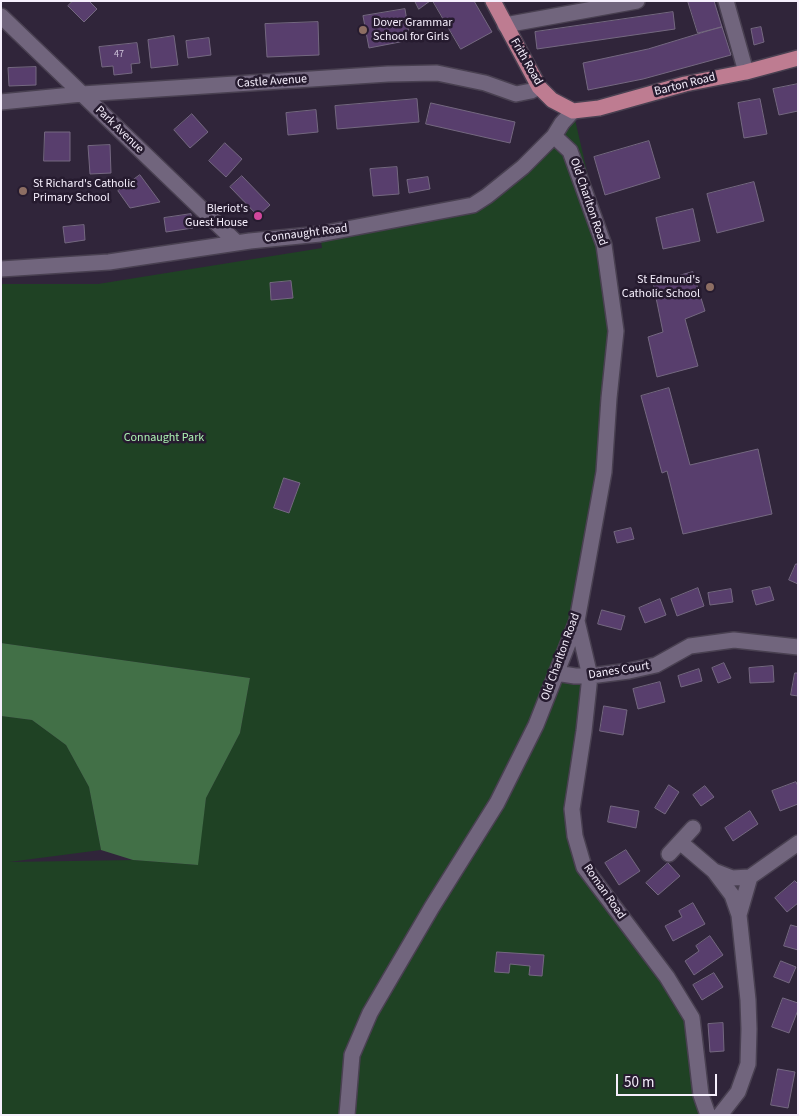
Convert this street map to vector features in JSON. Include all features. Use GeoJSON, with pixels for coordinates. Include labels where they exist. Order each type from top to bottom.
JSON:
{"type":"FeatureCollection","features":[{"type":"Feature","properties":{"kind":"main road","name":"Frith Road"},"geometry":{"type":"LineString","coordinates":[[493,1],[539,87],[552,100],[573,111]]}},
{"type":"Feature","properties":{"kind":"main road","name":"Barton Road"},"geometry":{"type":"LineString","coordinates":[[573,111],[599,108],[685,84],[746,72],[798,58]]}},
{"type":"Feature","properties":{"kind":"street"},"geometry":{"type":"LineString","coordinates":[[505,25],[637,1]]}},
{"type":"Feature","properties":{"kind":"street"},"geometry":{"type":"LineString","coordinates":[[726,1],[746,72]]}},
{"type":"Feature","properties":{"kind":"street","name":"Park Avenue"},"geometry":{"type":"LineString","coordinates":[[1,16],[237,243]]}},
{"type":"Feature","properties":{"kind":"street","name":"Castle Avenue"},"geometry":{"type":"LineString","coordinates":[[1,102],[82,94],[388,74],[437,73],[485,83],[516,94],[539,87]]}},
{"type":"Feature","properties":{"kind":"street","name":"Connaught Road"},"geometry":{"type":"LineString","coordinates":[[1,269],[109,262],[237,243],[320,234],[473,205],[488,196],[523,167],[554,136],[573,111]]}},
{"type":"Feature","properties":{"kind":"street","name":"Old Charlton Road"},"geometry":{"type":"LineString","coordinates":[[347,1115],[352,1055],[370,1013],[432,907],[497,803],[536,725],[576,621],[604,472],[616,331],[604,245],[570,151],[554,136]]}},
{"type":"Feature","properties":{"kind":"street","name":"Roman Road"},"geometry":{"type":"LineString","coordinates":[[576,621],[590,676],[572,809],[575,836],[584,867],[667,977],[692,1018],[701,1095],[708,1115]]}},
{"type":"Feature","properties":{"kind":"street","name":"Danes Court"},"geometry":{"type":"LineString","coordinates":[[556,673],[590,676],[656,665],[690,646],[734,640],[798,646]]}},
{"type":"Feature","properties":{"kind":"street"},"geometry":{"type":"LineString","coordinates":[[670,854],[693,828]]}},
{"type":"Feature","properties":{"kind":"street"},"geometry":{"type":"LineString","coordinates":[[680,842],[714,871],[732,895],[739,914],[748,1000],[748,1064],[738,1092],[720,1115]]}},
{"type":"Feature","properties":{"kind":"street"},"geometry":{"type":"LineString","coordinates":[[714,871],[732,878],[750,877],[798,843]]}},
{"type":"Feature","properties":{"kind":"street"},"geometry":{"type":"LineString","coordinates":[[739,914],[750,877]]}},
{"type":"Feature","properties":{"kind":"green space","name":"Connaught Park"},"geometry":{"type":"Polygon","coordinates":[[[573,111],[604,245],[616,331],[577,621],[556,673],[590,676],[572,809],[584,867],[692,1018],[708,1115],[1,1115],[1,716],[32,720],[66,745],[89,787],[101,850],[9,862],[133,860],[197,865],[206,798],[240,733],[250,678],[1,643],[1,284],[98,284],[322,248],[320,234],[473,205],[573,111]]]}},
{"type":"Feature","properties":{"kind":"green space"},"geometry":{"type":"Polygon","coordinates":[[[1,643],[250,678],[240,733],[206,798],[198,865],[133,860],[101,850],[89,787],[66,745],[32,720],[1,716],[1,643]]]}},
{"type":"Feature","properties":{"kind":"building"},"geometry":{"type":"Polygon","coordinates":[[[73,1],[89,1],[97,9],[84,22],[68,6],[73,1]]]}},
{"type":"Feature","properties":{"kind":"building"},"geometry":{"type":"Polygon","coordinates":[[[415,1],[430,1],[419,9],[415,1]]]}},
{"type":"Feature","properties":{"kind":"building"},"geometry":{"type":"Polygon","coordinates":[[[433,1],[474,1],[492,32],[461,49],[433,1]]]}},
{"type":"Feature","properties":{"kind":"building"},"geometry":{"type":"Polygon","coordinates":[[[688,1],[714,1],[722,27],[698,33],[688,1]]]}},
{"type":"Feature","properties":{"kind":"building"},"geometry":{"type":"Polygon","coordinates":[[[405,9],[410,40],[369,48],[363,16],[405,9]]]}},
{"type":"Feature","properties":{"kind":"building"},"geometry":{"type":"Polygon","coordinates":[[[673,12],[675,29],[537,49],[535,32],[673,12]]]}},
{"type":"Feature","properties":{"kind":"building"},"geometry":{"type":"Polygon","coordinates":[[[318,22],[319,55],[267,57],[265,24],[318,22]]]}},
{"type":"Feature","properties":{"kind":"building"},"geometry":{"type":"Polygon","coordinates":[[[722,27],[731,55],[643,79],[588,90],[583,63],[648,49],[722,27]]]}},
{"type":"Feature","properties":{"kind":"building"},"geometry":{"type":"Polygon","coordinates":[[[761,27],[764,42],[754,45],[751,29],[761,27]]]}},
{"type":"Feature","properties":{"kind":"building"},"geometry":{"type":"Polygon","coordinates":[[[174,36],[178,65],[151,68],[148,40],[174,36]]]}},
{"type":"Feature","properties":{"kind":"building"},"geometry":{"type":"Polygon","coordinates":[[[209,38],[211,55],[188,58],[186,41],[209,38]]]}},
{"type":"Feature","properties":{"kind":"building"},"geometry":{"type":"Polygon","coordinates":[[[137,43],[140,63],[131,64],[132,73],[114,75],[113,66],[102,67],[99,47],[137,43]]]}},
{"type":"Feature","properties":{"kind":"building"},"geometry":{"type":"Polygon","coordinates":[[[36,67],[36,85],[9,86],[8,68],[36,67]]]}},
{"type":"Feature","properties":{"kind":"building"},"geometry":{"type":"Polygon","coordinates":[[[798,84],[798,111],[779,115],[773,89],[798,84]]]}},
{"type":"Feature","properties":{"kind":"building"},"geometry":{"type":"Polygon","coordinates":[[[417,99],[419,122],[337,129],[335,106],[417,99]]]}},
{"type":"Feature","properties":{"kind":"building"},"geometry":{"type":"Polygon","coordinates":[[[760,99],[767,134],[744,138],[738,103],[760,99]]]}},
{"type":"Feature","properties":{"kind":"building"},"geometry":{"type":"Polygon","coordinates":[[[431,103],[515,122],[510,143],[426,124],[431,103]]]}},
{"type":"Feature","properties":{"kind":"building"},"geometry":{"type":"Polygon","coordinates":[[[316,110],[318,132],[288,135],[286,113],[316,110]]]}},
{"type":"Feature","properties":{"kind":"building"},"geometry":{"type":"Polygon","coordinates":[[[192,114],[208,132],[190,148],[174,130],[192,114]]]}},
{"type":"Feature","properties":{"kind":"building"},"geometry":{"type":"Polygon","coordinates":[[[45,132],[70,132],[70,161],[44,161],[45,132]]]}},
{"type":"Feature","properties":{"kind":"building"},"geometry":{"type":"Polygon","coordinates":[[[649,141],[660,178],[605,195],[594,157],[649,141]]]}},
{"type":"Feature","properties":{"kind":"building"},"geometry":{"type":"Polygon","coordinates":[[[225,143],[242,159],[226,177],[209,161],[225,143]]]}},
{"type":"Feature","properties":{"kind":"building"},"geometry":{"type":"Polygon","coordinates":[[[110,145],[111,173],[90,174],[88,146],[110,145]]]}},
{"type":"Feature","properties":{"kind":"building"},"geometry":{"type":"Polygon","coordinates":[[[397,167],[399,194],[373,196],[370,169],[397,167]]]}},
{"type":"Feature","properties":{"kind":"building"},"geometry":{"type":"Polygon","coordinates":[[[140,175],[160,202],[130,208],[118,191],[140,175]]]}},
{"type":"Feature","properties":{"kind":"building"},"geometry":{"type":"Polygon","coordinates":[[[242,176],[270,205],[258,216],[230,187],[242,176]]]}},
{"type":"Feature","properties":{"kind":"building"},"geometry":{"type":"Polygon","coordinates":[[[428,177],[430,189],[409,193],[407,180],[428,177]]]}},
{"type":"Feature","properties":{"kind":"building"},"geometry":{"type":"Polygon","coordinates":[[[754,182],[764,221],[717,233],[707,194],[754,182]]]}},
{"type":"Feature","properties":{"kind":"building"},"geometry":{"type":"Polygon","coordinates":[[[693,209],[700,241],[663,249],[656,218],[693,209]]]}},
{"type":"Feature","properties":{"kind":"building"},"geometry":{"type":"Polygon","coordinates":[[[191,214],[193,228],[166,232],[164,218],[191,214]]]}},
{"type":"Feature","properties":{"kind":"building"},"geometry":{"type":"Polygon","coordinates":[[[84,225],[85,240],[65,243],[63,227],[84,225]]]}},
{"type":"Feature","properties":{"kind":"building"},"geometry":{"type":"Polygon","coordinates":[[[693,272],[705,311],[685,319],[698,366],[657,377],[648,337],[663,332],[653,283],[693,272]]]}},
{"type":"Feature","properties":{"kind":"building"},"geometry":{"type":"Polygon","coordinates":[[[291,281],[293,298],[271,300],[270,283],[291,281]]]}},
{"type":"Feature","properties":{"kind":"building"},"geometry":{"type":"Polygon","coordinates":[[[669,388],[690,465],[758,449],[772,514],[683,534],[667,471],[662,473],[641,396],[669,388]]]}},
{"type":"Feature","properties":{"kind":"building"},"geometry":{"type":"Polygon","coordinates":[[[284,478],[300,483],[289,513],[274,508],[284,478]]]}},
{"type":"Feature","properties":{"kind":"building"},"geometry":{"type":"Polygon","coordinates":[[[631,528],[634,539],[617,543],[614,532],[631,528]]]}},
{"type":"Feature","properties":{"kind":"building"},"geometry":{"type":"Polygon","coordinates":[[[796,564],[798,564],[798,584],[789,580],[796,564]]]}},
{"type":"Feature","properties":{"kind":"building"},"geometry":{"type":"Polygon","coordinates":[[[770,587],[774,600],[756,605],[752,591],[770,587]]]}},
{"type":"Feature","properties":{"kind":"building"},"geometry":{"type":"Polygon","coordinates":[[[698,588],[704,606],[677,616],[671,599],[698,588]]]}},
{"type":"Feature","properties":{"kind":"building"},"geometry":{"type":"Polygon","coordinates":[[[731,589],[733,602],[710,605],[708,593],[731,589]]]}},
{"type":"Feature","properties":{"kind":"building"},"geometry":{"type":"Polygon","coordinates":[[[660,599],[666,615],[645,623],[639,608],[660,599]]]}},
{"type":"Feature","properties":{"kind":"building"},"geometry":{"type":"Polygon","coordinates":[[[602,610],[625,616],[621,630],[598,624],[602,610]]]}},
{"type":"Feature","properties":{"kind":"building"},"geometry":{"type":"Polygon","coordinates":[[[724,663],[731,678],[718,683],[712,668],[724,663]]]}},
{"type":"Feature","properties":{"kind":"building"},"geometry":{"type":"Polygon","coordinates":[[[773,666],[774,682],[750,683],[749,668],[773,666]]]}},
{"type":"Feature","properties":{"kind":"building"},"geometry":{"type":"Polygon","coordinates":[[[699,669],[702,681],[681,687],[678,676],[699,669]]]}},
{"type":"Feature","properties":{"kind":"building"},"geometry":{"type":"Polygon","coordinates":[[[795,673],[798,673],[798,696],[791,695],[795,673]]]}},
{"type":"Feature","properties":{"kind":"building"},"geometry":{"type":"Polygon","coordinates":[[[660,682],[665,702],[638,709],[633,689],[660,682]]]}},
{"type":"Feature","properties":{"kind":"building"},"geometry":{"type":"Polygon","coordinates":[[[604,706],[627,710],[623,735],[600,731],[604,706]]]}},
{"type":"Feature","properties":{"kind":"building"},"geometry":{"type":"Polygon","coordinates":[[[796,782],[798,786],[798,804],[780,811],[772,791],[796,782]]]}},
{"type":"Feature","properties":{"kind":"building"},"geometry":{"type":"Polygon","coordinates":[[[669,785],[679,792],[665,814],[655,808],[669,785]]]}},
{"type":"Feature","properties":{"kind":"building"},"geometry":{"type":"Polygon","coordinates":[[[705,786],[714,797],[701,806],[693,795],[705,786]]]}},
{"type":"Feature","properties":{"kind":"building"},"geometry":{"type":"Polygon","coordinates":[[[611,806],[639,811],[636,828],[608,822],[611,806]]]}},
{"type":"Feature","properties":{"kind":"building"},"geometry":{"type":"Polygon","coordinates":[[[750,811],[758,824],[733,841],[725,828],[750,811]]]}},
{"type":"Feature","properties":{"kind":"building"},"geometry":{"type":"Polygon","coordinates":[[[626,850],[640,871],[619,885],[605,863],[626,850]]]}},
{"type":"Feature","properties":{"kind":"building"},"geometry":{"type":"Polygon","coordinates":[[[668,863],[680,876],[658,895],[646,883],[668,863]]]}},
{"type":"Feature","properties":{"kind":"building"},"geometry":{"type":"Polygon","coordinates":[[[795,881],[798,884],[798,903],[787,912],[775,898],[795,881]]]}},
{"type":"Feature","properties":{"kind":"building"},"geometry":{"type":"Polygon","coordinates":[[[693,903],[705,924],[673,941],[665,926],[682,917],[679,911],[693,903]]]}},
{"type":"Feature","properties":{"kind":"building"},"geometry":{"type":"Polygon","coordinates":[[[791,925],[798,927],[798,950],[784,946],[791,925]]]}},
{"type":"Feature","properties":{"kind":"building"},"geometry":{"type":"Polygon","coordinates":[[[710,936],[723,955],[694,975],[685,961],[699,951],[696,946],[710,936]]]}},
{"type":"Feature","properties":{"kind":"building"},"geometry":{"type":"Polygon","coordinates":[[[497,952],[544,955],[542,976],[529,975],[530,966],[510,964],[509,973],[495,972],[497,952]]]}},
{"type":"Feature","properties":{"kind":"building"},"geometry":{"type":"Polygon","coordinates":[[[781,961],[796,967],[789,983],[774,977],[781,961]]]}},
{"type":"Feature","properties":{"kind":"building"},"geometry":{"type":"Polygon","coordinates":[[[714,973],[723,987],[702,1000],[693,985],[714,973]]]}},
{"type":"Feature","properties":{"kind":"building"},"geometry":{"type":"Polygon","coordinates":[[[783,998],[798,1003],[798,1010],[789,1033],[772,1027],[783,998]]]}},
{"type":"Feature","properties":{"kind":"building"},"geometry":{"type":"Polygon","coordinates":[[[723,1023],[724,1051],[710,1052],[708,1024],[723,1023]]]}},
{"type":"Feature","properties":{"kind":"building"},"geometry":{"type":"Polygon","coordinates":[[[778,1069],[795,1072],[788,1108],[771,1105],[778,1069]]]}},
{"type":"Feature","properties":{"kind":"place","name":"Dover Grammar School for Girls"},"geometry":{"type":"Point","coordinates":[363,30]}},
{"type":"Feature","properties":{"kind":"place","name":"St Richard's Catholic Primary School"},"geometry":{"type":"Point","coordinates":[23,191]}},
{"type":"Feature","properties":{"kind":"place","name":"Bleriot's Guest House"},"geometry":{"type":"Point","coordinates":[258,216]}},
{"type":"Feature","properties":{"kind":"place","name":"St Edmund's Catholic School"},"geometry":{"type":"Point","coordinates":[710,287]}}]}
